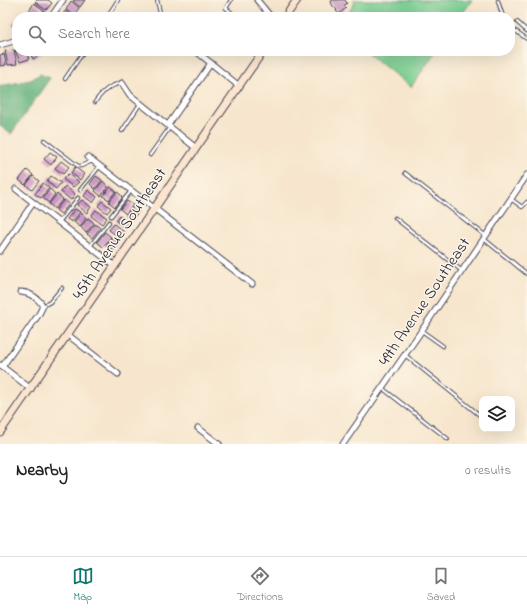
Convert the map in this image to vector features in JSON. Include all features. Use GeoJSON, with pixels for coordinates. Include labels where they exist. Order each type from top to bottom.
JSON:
{"type":"FeatureCollection","features":[{"type":"Feature","properties":{"kind":"street"},"geometry":{"type":"LineString","coordinates":[[55,12],[63,0]]}},
{"type":"Feature","properties":{"kind":"street"},"geometry":{"type":"LineString","coordinates":[[257,0],[267,12]]}},
{"type":"Feature","properties":{"kind":"street"},"geometry":{"type":"LineString","coordinates":[[289,12],[297,0]]}},
{"type":"Feature","properties":{"kind":"street"},"geometry":{"type":"LineString","coordinates":[[0,45],[12,41]]}},
{"type":"Feature","properties":{"kind":"street"},"geometry":{"type":"LineString","coordinates":[[202,56],[239,86]]}},
{"type":"Feature","properties":{"kind":"street","name":"45th Avenue Southeast"},"geometry":{"type":"LineString","coordinates":[[0,432],[260,56]]}},
{"type":"Feature","properties":{"kind":"street"},"geometry":{"type":"LineString","coordinates":[[169,126],[211,64]]}},
{"type":"Feature","properties":{"kind":"street"},"geometry":{"type":"LineString","coordinates":[[122,83],[130,95],[196,148]]}},
{"type":"Feature","properties":{"kind":"street"},"geometry":{"type":"LineString","coordinates":[[90,159],[252,284]]}},
{"type":"Feature","properties":{"kind":"street","name":"49th Avenue Southeast"},"geometry":{"type":"LineString","coordinates":[[345,443],[381,388],[526,178]]}},
{"type":"Feature","properties":{"kind":"street"},"geometry":{"type":"LineString","coordinates":[[16,189],[115,266]]}},
{"type":"Feature","properties":{"kind":"street"},"geometry":{"type":"LineString","coordinates":[[0,251],[33,203]]}},
{"type":"Feature","properties":{"kind":"street"},"geometry":{"type":"LineString","coordinates":[[21,292],[29,293],[40,301],[43,306],[39,314],[1,366],[31,389]]}},
{"type":"Feature","properties":{"kind":"street"},"geometry":{"type":"LineString","coordinates":[[68,335],[118,374]]}},
{"type":"Feature","properties":{"kind":"street"},"geometry":{"type":"LineString","coordinates":[[198,428],[219,444]]}},
{"type":"Feature","properties":{"kind":"lane"},"geometry":{"type":"LineString","coordinates":[[110,12],[118,0]]}},
{"type":"Feature","properties":{"kind":"lane"},"geometry":{"type":"LineString","coordinates":[[157,0],[160,12]]}},
{"type":"Feature","properties":{"kind":"lane"},"geometry":{"type":"LineString","coordinates":[[231,0],[226,8],[231,12]]}},
{"type":"Feature","properties":{"kind":"lane"},"geometry":{"type":"LineString","coordinates":[[498,1],[501,12]]}},
{"type":"Feature","properties":{"kind":"lane"},"geometry":{"type":"LineString","coordinates":[[517,22],[527,31]]}},
{"type":"Feature","properties":{"kind":"lane"},"geometry":{"type":"LineString","coordinates":[[515,31],[527,40]]}},
{"type":"Feature","properties":{"kind":"lane"},"geometry":{"type":"LineString","coordinates":[[65,79],[81,56]]}},
{"type":"Feature","properties":{"kind":"lane"},"geometry":{"type":"LineString","coordinates":[[95,102],[107,88],[122,83]]}},
{"type":"Feature","properties":{"kind":"lane"},"geometry":{"type":"LineString","coordinates":[[122,130],[141,104]]}},
{"type":"Feature","properties":{"kind":"lane"},"geometry":{"type":"LineString","coordinates":[[150,155],[169,126]]}},
{"type":"Feature","properties":{"kind":"lane"},"geometry":{"type":"LineString","coordinates":[[44,140],[78,166],[81,166],[90,159]]}},
{"type":"Feature","properties":{"kind":"lane"},"geometry":{"type":"LineString","coordinates":[[80,190],[100,166]]}},
{"type":"Feature","properties":{"kind":"lane"},"geometry":{"type":"LineString","coordinates":[[405,173],[485,237],[527,274]]}},
{"type":"Feature","properties":{"kind":"lane"},"geometry":{"type":"LineString","coordinates":[[111,216],[131,190]]}},
{"type":"Feature","properties":{"kind":"lane"},"geometry":{"type":"LineString","coordinates":[[59,223],[78,198]]}},
{"type":"Feature","properties":{"kind":"lane"},"geometry":{"type":"LineString","coordinates":[[511,199],[522,207],[527,202]]}},
{"type":"Feature","properties":{"kind":"lane"},"geometry":{"type":"LineString","coordinates":[[395,218],[462,271]]}},
{"type":"Feature","properties":{"kind":"lane"},"geometry":{"type":"LineString","coordinates":[[90,247],[109,222]]}},
{"type":"Feature","properties":{"kind":"lane"},"geometry":{"type":"LineString","coordinates":[[43,306],[50,302],[62,288]]}},
{"type":"Feature","properties":{"kind":"lane"},"geometry":{"type":"LineString","coordinates":[[422,330],[443,346]]}},
{"type":"Feature","properties":{"kind":"lane"},"geometry":{"type":"LineString","coordinates":[[405,355],[479,416]]}},
{"type":"Feature","properties":{"kind":"lane"},"geometry":{"type":"LineString","coordinates":[[381,388],[448,439]]}},
{"type":"Feature","properties":{"kind":"green space"},"geometry":{"type":"Polygon","coordinates":[[[353,0],[472,0],[464,12],[349,12],[355,3],[353,0]]]}},
{"type":"Feature","properties":{"kind":"green space"},"geometry":{"type":"Polygon","coordinates":[[[371,56],[433,56],[411,87],[371,56]]]}},
{"type":"Feature","properties":{"kind":"green space"},"geometry":{"type":"Polygon","coordinates":[[[40,74],[50,78],[11,134],[0,126],[0,86],[31,80],[40,74]]]}},
{"type":"Feature","properties":{"kind":"building"},"geometry":{"type":"Polygon","coordinates":[[[37,0],[48,0],[52,3],[46,10],[35,2],[37,0]]]}},
{"type":"Feature","properties":{"kind":"building"},"geometry":{"type":"Polygon","coordinates":[[[85,0],[80,7],[73,1],[85,0]]]}},
{"type":"Feature","properties":{"kind":"building"},"geometry":{"type":"Polygon","coordinates":[[[332,0],[345,0],[347,3],[344,6],[346,8],[341,12],[337,12],[331,2],[332,0]]]}},
{"type":"Feature","properties":{"kind":"building"},"geometry":{"type":"Polygon","coordinates":[[[71,1],[79,8],[76,12],[69,12],[66,10],[71,1]]]}},
{"type":"Feature","properties":{"kind":"building"},"geometry":{"type":"Polygon","coordinates":[[[34,3],[45,12],[30,12],[29,11],[34,3]]]}},
{"type":"Feature","properties":{"kind":"building"},"geometry":{"type":"Polygon","coordinates":[[[12,50],[12,56],[15,56],[17,64],[8,65],[5,51],[12,50]]]}},
{"type":"Feature","properties":{"kind":"building"},"geometry":{"type":"Polygon","coordinates":[[[4,54],[6,65],[0,66],[0,55],[4,54]]]}},
{"type":"Feature","properties":{"kind":"building"},"geometry":{"type":"Polygon","coordinates":[[[18,56],[28,56],[29,59],[20,62],[18,56]]]}},
{"type":"Feature","properties":{"kind":"building"},"geometry":{"type":"Polygon","coordinates":[[[50,152],[57,157],[51,165],[44,159],[50,152]]]}},
{"type":"Feature","properties":{"kind":"building"},"geometry":{"type":"Polygon","coordinates":[[[61,161],[69,167],[63,174],[55,168],[61,161]]]}},
{"type":"Feature","properties":{"kind":"building"},"geometry":{"type":"Polygon","coordinates":[[[75,167],[84,174],[80,180],[71,173],[75,167]]]}},
{"type":"Feature","properties":{"kind":"building"},"geometry":{"type":"Polygon","coordinates":[[[27,170],[33,175],[25,185],[19,180],[27,170]]]}},
{"type":"Feature","properties":{"kind":"building"},"geometry":{"type":"Polygon","coordinates":[[[68,174],[79,182],[73,187],[63,179],[68,174]]]}},
{"type":"Feature","properties":{"kind":"building"},"geometry":{"type":"Polygon","coordinates":[[[33,176],[39,181],[32,190],[26,185],[33,176]]]}},
{"type":"Feature","properties":{"kind":"building"},"geometry":{"type":"Polygon","coordinates":[[[51,176],[61,183],[56,189],[47,181],[51,176]]]}},
{"type":"Feature","properties":{"kind":"building"},"geometry":{"type":"Polygon","coordinates":[[[96,176],[102,180],[95,189],[90,184],[96,176]]]}},
{"type":"Feature","properties":{"kind":"building"},"geometry":{"type":"Polygon","coordinates":[[[103,181],[108,187],[101,196],[95,191],[103,181]]]}},
{"type":"Feature","properties":{"kind":"building"},"geometry":{"type":"Polygon","coordinates":[[[43,183],[49,188],[41,198],[35,194],[43,183]]]}},
{"type":"Feature","properties":{"kind":"building"},"geometry":{"type":"Polygon","coordinates":[[[65,186],[75,194],[71,200],[61,192],[65,186]]]}},
{"type":"Feature","properties":{"kind":"building"},"geometry":{"type":"Polygon","coordinates":[[[110,187],[116,191],[109,200],[103,196],[110,187]]]}},
{"type":"Feature","properties":{"kind":"building"},"geometry":{"type":"Polygon","coordinates":[[[50,189],[55,194],[49,203],[43,198],[50,189]]]}},
{"type":"Feature","properties":{"kind":"building"},"geometry":{"type":"Polygon","coordinates":[[[88,190],[97,197],[93,203],[84,196],[88,190]]]}},
{"type":"Feature","properties":{"kind":"building"},"geometry":{"type":"Polygon","coordinates":[[[117,192],[122,198],[115,207],[109,202],[117,192]]]}},
{"type":"Feature","properties":{"kind":"building"},"geometry":{"type":"Polygon","coordinates":[[[57,194],[63,199],[55,209],[49,204],[57,194]]]}},
{"type":"Feature","properties":{"kind":"building"},"geometry":{"type":"Polygon","coordinates":[[[64,200],[69,204],[61,214],[56,210],[64,200]]]}},
{"type":"Feature","properties":{"kind":"building"},"geometry":{"type":"Polygon","coordinates":[[[82,200],[91,207],[87,213],[77,205],[82,200]]]}},
{"type":"Feature","properties":{"kind":"building"},"geometry":{"type":"Polygon","coordinates":[[[102,201],[111,208],[107,213],[98,206],[102,201]]]}},
{"type":"Feature","properties":{"kind":"building"},"geometry":{"type":"Polygon","coordinates":[[[127,201],[133,205],[126,214],[120,209],[127,201]]]}},
{"type":"Feature","properties":{"kind":"building"},"geometry":{"type":"Polygon","coordinates":[[[134,206],[139,211],[132,220],[126,216],[134,206]]]}},
{"type":"Feature","properties":{"kind":"building"},"geometry":{"type":"Polygon","coordinates":[[[75,209],[80,212],[72,222],[67,219],[75,209]]]}},
{"type":"Feature","properties":{"kind":"building"},"geometry":{"type":"Polygon","coordinates":[[[96,210],[107,218],[102,224],[91,216],[96,210]]]}},
{"type":"Feature","properties":{"kind":"building"},"geometry":{"type":"Polygon","coordinates":[[[81,213],[86,218],[80,227],[74,222],[81,213]]]}},
{"type":"Feature","properties":{"kind":"building"},"geometry":{"type":"Polygon","coordinates":[[[119,215],[129,223],[125,228],[116,221],[119,215]]]}},
{"type":"Feature","properties":{"kind":"building"},"geometry":{"type":"Polygon","coordinates":[[[88,218],[94,223],[86,233],[81,227],[88,218]]]}},
{"type":"Feature","properties":{"kind":"building"},"geometry":{"type":"Polygon","coordinates":[[[95,224],[100,228],[92,238],[87,234],[95,224]]]}},
{"type":"Feature","properties":{"kind":"building"},"geometry":{"type":"Polygon","coordinates":[[[114,224],[124,232],[120,238],[109,230],[114,224]]]}},
{"type":"Feature","properties":{"kind":"building"},"geometry":{"type":"Polygon","coordinates":[[[105,232],[111,237],[103,247],[97,242],[105,232]]]}},
{"type":"Feature","properties":{"kind":"building"},"geometry":{"type":"Polygon","coordinates":[[[112,237],[118,242],[111,251],[106,246],[112,237]]]}}]}
